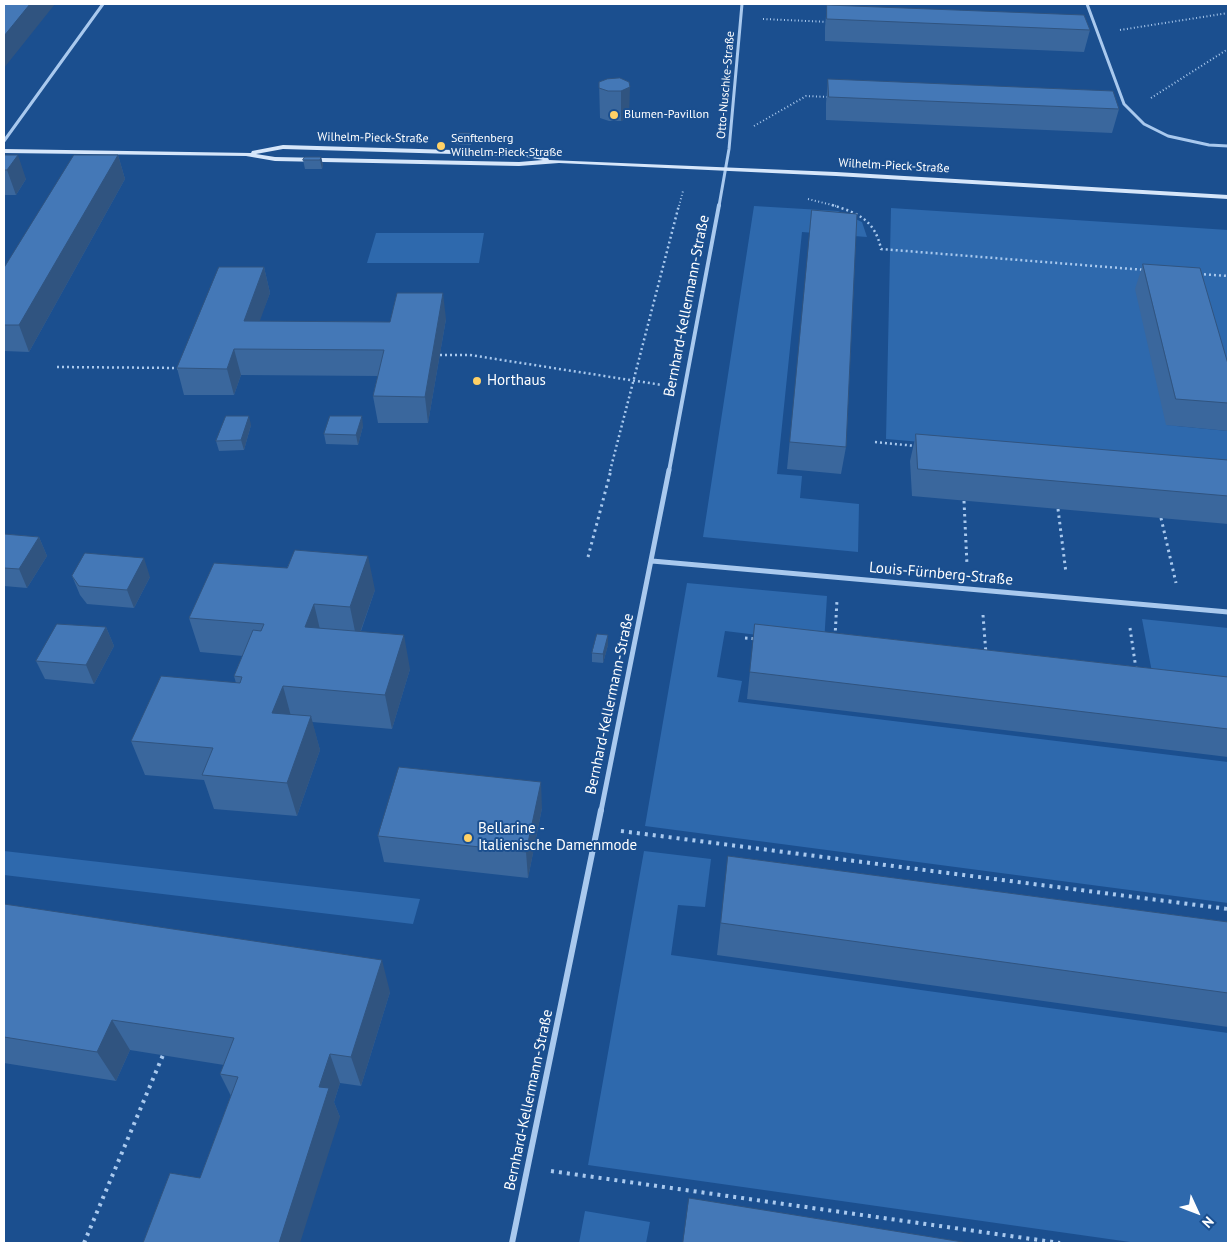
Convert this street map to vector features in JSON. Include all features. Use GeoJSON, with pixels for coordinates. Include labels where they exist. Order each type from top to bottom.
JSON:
{"type":"FeatureCollection","features":[{"type":"Feature","properties":{"kind":"main road","name":"Wilhelm-Pieck-Straße"},"geometry":{"type":"LineString","coordinates":[[4,151],[246,154],[292,148],[521,154],[559,161]]}},
{"type":"Feature","properties":{"kind":"main road","name":"Wilhelm-Pieck-Straße"},"geometry":{"type":"LineString","coordinates":[[246,154],[275,159],[519,164],[559,161],[726,168],[1228,197]]}},
{"type":"Feature","properties":{"kind":"street"},"geometry":{"type":"LineString","coordinates":[[4,142],[103,4]]}},
{"type":"Feature","properties":{"kind":"street","name":"Otto-Nuschke-Straße"},"geometry":{"type":"LineString","coordinates":[[726,168],[742,4]]}},
{"type":"Feature","properties":{"kind":"street"},"geometry":{"type":"LineString","coordinates":[[1088,4],[1124,104],[1144,124],[1168,136],[1209,145],[1228,146]]}},
{"type":"Feature","properties":{"kind":"street","name":"Bernhard-Kellermann-Straße"},"geometry":{"type":"LineString","coordinates":[[512,1243],[652,561],[726,168]]}},
{"type":"Feature","properties":{"kind":"street","name":"Louis-Fürnberg-Straße"},"geometry":{"type":"LineString","coordinates":[[652,561],[1228,612]]}},
{"type":"Feature","properties":{"kind":"path"},"geometry":{"type":"LineString","coordinates":[[1098,34],[1228,13]]}},
{"type":"Feature","properties":{"kind":"path"},"geometry":{"type":"LineString","coordinates":[[740,18],[830,22]]}},
{"type":"Feature","properties":{"kind":"path"},"geometry":{"type":"LineString","coordinates":[[1124,104],[1146,100],[1228,49]]}},
{"type":"Feature","properties":{"kind":"path"},"geometry":{"type":"LineString","coordinates":[[730,126],[755,126],[806,96],[836,97]]}},
{"type":"Feature","properties":{"kind":"path"},"geometry":{"type":"LineString","coordinates":[[588,557],[684,188]]}},
{"type":"Feature","properties":{"kind":"path"},"geometry":{"type":"LineString","coordinates":[[863,218],[877,232],[881,249],[1149,270]]}},
{"type":"Feature","properties":{"kind":"path"},"geometry":{"type":"LineString","coordinates":[[1198,274],[1228,276]]}},
{"type":"Feature","properties":{"kind":"path"},"geometry":{"type":"LineString","coordinates":[[440,355],[470,355],[685,388]]}},
{"type":"Feature","properties":{"kind":"path"},"geometry":{"type":"LineString","coordinates":[[56,367],[186,368]]}},
{"type":"Feature","properties":{"kind":"path"},"geometry":{"type":"LineString","coordinates":[[874,442],[924,446]]}},
{"type":"Feature","properties":{"kind":"path"},"geometry":{"type":"LineString","coordinates":[[964,501],[968,589]]}},
{"type":"Feature","properties":{"kind":"path"},"geometry":{"type":"LineString","coordinates":[[1058,509],[1070,598]]}},
{"type":"Feature","properties":{"kind":"path"},"geometry":{"type":"LineString","coordinates":[[1161,518],[1181,608]]}},
{"type":"Feature","properties":{"kind":"path"},"geometry":{"type":"LineString","coordinates":[[835,637],[839,578]]}},
{"type":"Feature","properties":{"kind":"path"},"geometry":{"type":"LineString","coordinates":[[982,590],[986,655]]}},
{"type":"Feature","properties":{"kind":"path"},"geometry":{"type":"LineString","coordinates":[[1126,603],[1137,671]]}},
{"type":"Feature","properties":{"kind":"path"},"geometry":{"type":"LineString","coordinates":[[745,638],[765,640]]}},
{"type":"Feature","properties":{"kind":"path"},"geometry":{"type":"LineString","coordinates":[[598,828],[1228,909]]}},
{"type":"Feature","properties":{"kind":"path"},"geometry":{"type":"LineString","coordinates":[[84,1243],[163,1055]]}},
{"type":"Feature","properties":{"kind":"path"},"geometry":{"type":"LineString","coordinates":[[528,1167],[1060,1243]]}},
{"type":"Feature","properties":{"kind":"shaded area"},"geometry":{"type":"Polygon","coordinates":[[[754,206],[838,211],[862,222],[867,237],[802,232],[777,474],[802,476],[800,498],[859,504],[858,552],[703,537],[754,206]]]}},
{"type":"Feature","properties":{"kind":"shaded area"},"geometry":{"type":"Polygon","coordinates":[[[891,208],[1228,230],[1228,429],[1166,425],[1228,431],[1228,468],[886,439],[891,208]]]}},
{"type":"Feature","properties":{"kind":"shaded area"},"geometry":{"type":"Polygon","coordinates":[[[376,233],[484,233],[479,263],[367,263],[376,233]]]}},
{"type":"Feature","properties":{"kind":"shaded area"},"geometry":{"type":"Polygon","coordinates":[[[687,583],[827,596],[824,643],[725,631],[717,677],[742,681],[738,702],[1228,762],[1228,903],[645,826],[687,583]]]}},
{"type":"Feature","properties":{"kind":"shaded area"},"geometry":{"type":"Polygon","coordinates":[[[1142,619],[1228,628],[1228,695],[1154,683],[1142,619]]]}},
{"type":"Feature","properties":{"kind":"shaded area"},"geometry":{"type":"Polygon","coordinates":[[[4,851],[420,899],[413,924],[4,875],[4,851]]]}},
{"type":"Feature","properties":{"kind":"shaded area"},"geometry":{"type":"Polygon","coordinates":[[[644,851],[711,859],[705,907],[678,905],[671,955],[1228,1033],[1228,1243],[1137,1243],[588,1165],[644,851]]]}},
{"type":"Feature","properties":{"kind":"shaded area"},"geometry":{"type":"Polygon","coordinates":[[[585,1211],[650,1222],[646,1243],[579,1243],[585,1211]]]}},
{"type":"Feature","properties":{"kind":"building"},"geometry":{"type":"Polygon","coordinates":[[[4,4],[30,4],[4,36],[4,4]]]}},
{"type":"Feature","properties":{"kind":"building"},"geometry":{"type":"Polygon","coordinates":[[[827,5],[1084,15],[1090,30],[827,19],[827,5]]]}},
{"type":"Feature","properties":{"kind":"building"},"geometry":{"type":"Polygon","coordinates":[[[620,78],[629,82],[630,87],[621,91],[608,91],[599,88],[599,82],[620,78]]]}},
{"type":"Feature","properties":{"kind":"building"},"geometry":{"type":"Polygon","coordinates":[[[828,79],[1113,91],[1119,109],[829,97],[828,79]]]}},
{"type":"Feature","properties":{"kind":"building"},"geometry":{"type":"Polygon","coordinates":[[[455,133],[472,133],[470,137],[454,136],[455,133]]]}},
{"type":"Feature","properties":{"kind":"building"},"geometry":{"type":"Polygon","coordinates":[[[4,155],[18,155],[7,170],[4,170],[4,155]]]}},
{"type":"Feature","properties":{"kind":"building"},"geometry":{"type":"Polygon","coordinates":[[[74,155],[118,155],[19,325],[4,325],[4,268],[74,155]]]}},
{"type":"Feature","properties":{"kind":"building"},"geometry":{"type":"Polygon","coordinates":[[[305,157],[321,157],[320,160],[303,160],[305,157]]]}},
{"type":"Feature","properties":{"kind":"building"},"geometry":{"type":"Polygon","coordinates":[[[812,210],[857,214],[846,447],[790,442],[812,210]]]}},
{"type":"Feature","properties":{"kind":"building"},"geometry":{"type":"Polygon","coordinates":[[[1143,264],[1200,268],[1228,364],[1228,403],[1176,399],[1143,264]]]}},
{"type":"Feature","properties":{"kind":"building"},"geometry":{"type":"Polygon","coordinates":[[[219,267],[264,267],[244,321],[390,322],[397,293],[443,293],[425,397],[373,396],[384,350],[234,349],[227,369],[177,368],[219,267]]]}},
{"type":"Feature","properties":{"kind":"building"},"geometry":{"type":"Polygon","coordinates":[[[226,416],[249,416],[241,440],[216,441],[226,416]]]}},
{"type":"Feature","properties":{"kind":"building"},"geometry":{"type":"Polygon","coordinates":[[[330,416],[362,416],[356,435],[324,434],[330,416]]]}},
{"type":"Feature","properties":{"kind":"building"},"geometry":{"type":"Polygon","coordinates":[[[916,434],[1228,460],[1228,496],[918,469],[916,434]]]}},
{"type":"Feature","properties":{"kind":"building"},"geometry":{"type":"Polygon","coordinates":[[[4,534],[39,537],[19,569],[4,568],[4,534]]]}},
{"type":"Feature","properties":{"kind":"building"},"geometry":{"type":"Polygon","coordinates":[[[295,550],[368,556],[350,607],[314,604],[305,627],[404,635],[385,695],[283,686],[272,713],[311,716],[287,783],[202,775],[213,748],[131,741],[161,676],[240,683],[242,677],[234,676],[253,630],[261,631],[264,624],[189,618],[214,563],[287,568],[295,550]]]}},
{"type":"Feature","properties":{"kind":"building"},"geometry":{"type":"Polygon","coordinates":[[[85,553],[144,558],[127,590],[79,586],[72,576],[85,553]]]}},
{"type":"Feature","properties":{"kind":"building"},"geometry":{"type":"Polygon","coordinates":[[[57,624],[106,627],[86,665],[36,661],[57,624]]]}},
{"type":"Feature","properties":{"kind":"building"},"geometry":{"type":"Polygon","coordinates":[[[755,624],[1228,677],[1228,729],[750,672],[755,624]]]}},
{"type":"Feature","properties":{"kind":"building"},"geometry":{"type":"Polygon","coordinates":[[[597,634],[608,635],[603,654],[592,653],[597,634]]]}},
{"type":"Feature","properties":{"kind":"building"},"geometry":{"type":"Polygon","coordinates":[[[399,767],[541,782],[526,852],[378,836],[399,767]]]}},
{"type":"Feature","properties":{"kind":"building"},"geometry":{"type":"Polygon","coordinates":[[[728,856],[1228,922],[1228,993],[721,923],[728,856]]]}},
{"type":"Feature","properties":{"kind":"building"},"geometry":{"type":"Polygon","coordinates":[[[4,904],[382,960],[351,1057],[330,1054],[319,1087],[329,1088],[279,1243],[143,1243],[170,1173],[200,1178],[238,1077],[220,1074],[234,1038],[112,1020],[97,1052],[4,1037],[4,904]]]}},
{"type":"Feature","properties":{"kind":"building"},"geometry":{"type":"Polygon","coordinates":[[[689,1198],[969,1243],[683,1243],[689,1198]]]}},
{"type":"Feature","properties":{"kind":"place","name":"Blumen-Pavillon"},"geometry":{"type":"Point","coordinates":[614,115]}},
{"type":"Feature","properties":{"kind":"place","name":"Senftenberg Wilhelm-Pieck-Straße"},"geometry":{"type":"Point","coordinates":[441,146]}},
{"type":"Feature","properties":{"kind":"place","name":"Horthaus"},"geometry":{"type":"Point","coordinates":[477,381]}},
{"type":"Feature","properties":{"kind":"place","name":"Bellarine - Italienische Damenmode"},"geometry":{"type":"Point","coordinates":[468,838]}}]}
